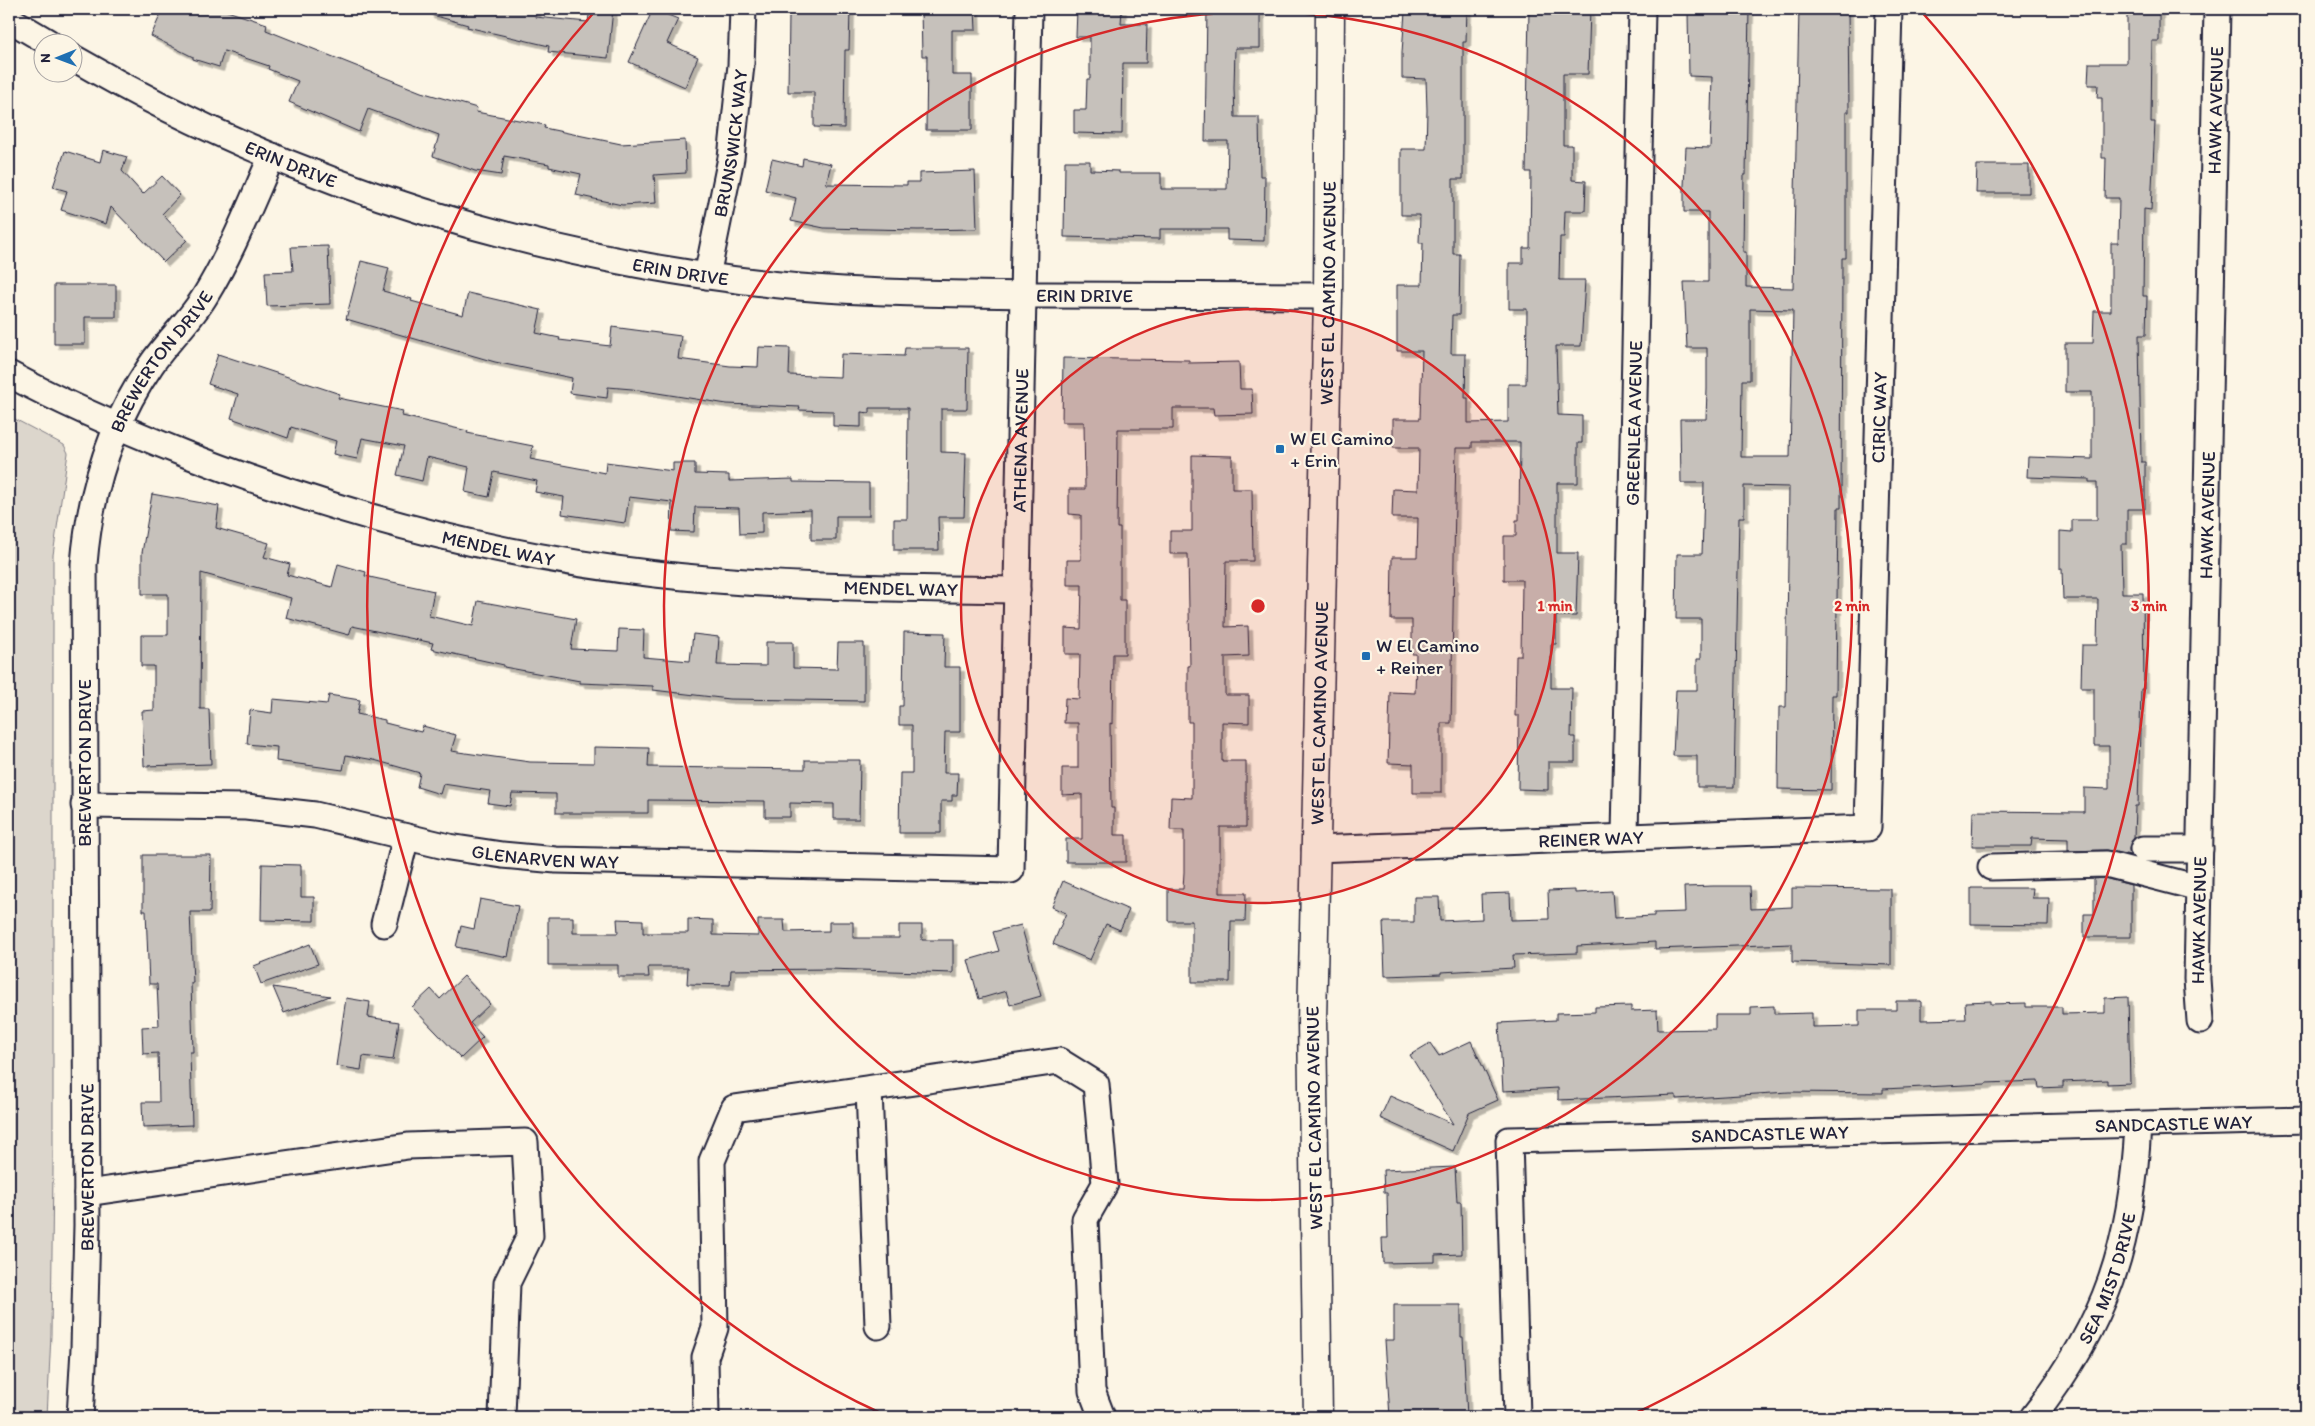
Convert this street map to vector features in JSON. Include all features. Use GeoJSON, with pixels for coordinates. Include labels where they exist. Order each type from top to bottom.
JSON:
{"type":"FeatureCollection","features":[{"type":"Feature","properties":{"kind":"main road","name":"WEST EL CAMINO AVENUE"},"geometry":{"type":"LineString","coordinates":[[1318,1417],[1312,1021],[1328,296],[1330,9]]}},
{"type":"Feature","properties":{"kind":"street","name":"BRUNSWICK WAY"},"geometry":{"type":"LineString","coordinates":[[707,276],[731,158],[741,65],[743,9]]}},
{"type":"Feature","properties":{"kind":"street","name":"ATHENA AVENUE"},"geometry":{"type":"LineString","coordinates":[[1011,870],[1029,9]]}},
{"type":"Feature","properties":{"kind":"street","name":"GREENLEA AVENUE"},"geometry":{"type":"LineString","coordinates":[[1625,836],[1642,9]]}},
{"type":"Feature","properties":{"kind":"street","name":"CIRIC WAY"},"geometry":{"type":"LineString","coordinates":[[1868,828],[1889,9]]}},
{"type":"Feature","properties":{"kind":"street","name":"HAWK AVENUE"},"geometry":{"type":"LineString","coordinates":[[2200,1021],[2197,979],[2217,9]]}},
{"type":"Feature","properties":{"kind":"street"},"geometry":{"type":"LineString","coordinates":[[9,19],[32,33]]}},
{"type":"Feature","properties":{"kind":"street","name":"ERIN DRIVE"},"geometry":{"type":"LineString","coordinates":[[82,62],[175,111],[272,156],[406,205],[495,232],[616,261],[707,276],[801,287],[894,293],[1328,296]]}},
{"type":"Feature","properties":{"kind":"street","name":"BREWERTON DRIVE"},"geometry":{"type":"LineString","coordinates":[[80,1417],[84,1350],[87,1193],[84,564],[87,524],[96,485],[116,427],[152,364],[204,298],[225,262],[272,156]]}},
{"type":"Feature","properties":{"kind":"street","name":"MENDEL WAY"},"geometry":{"type":"LineString","coordinates":[[9,374],[116,427],[238,475],[354,513],[492,548],[655,574],[754,583],[853,588],[1017,590]]}},
{"type":"Feature","properties":{"kind":"street","name":"GLENARVEN WAY"},"geometry":{"type":"LineString","coordinates":[[84,806],[246,806],[315,815],[448,847],[556,860],[1011,870]]}},
{"type":"Feature","properties":{"kind":"street","name":"REINER WAY"},"geometry":{"type":"LineString","coordinates":[[1315,849],[1868,828]]}},
{"type":"Feature","properties":{"kind":"street"},"geometry":{"type":"LineString","coordinates":[[384,924],[406,837]]}},
{"type":"Feature","properties":{"kind":"street"},"geometry":{"type":"LineString","coordinates":[[2143,849],[2200,849]]}},
{"type":"Feature","properties":{"kind":"street"},"geometry":{"type":"LineString","coordinates":[[1991,867],[2106,864],[2199,888]]}},
{"type":"Feature","properties":{"kind":"street"},"geometry":{"type":"LineString","coordinates":[[706,1417],[705,1357],[715,1328],[712,1161],[734,1108],[1059,1061],[1096,1084],[1105,1184],[1085,1219],[1092,1391],[1102,1417]]}},
{"type":"Feature","properties":{"kind":"street"},"geometry":{"type":"LineString","coordinates":[[869,1088],[878,1326]]}},
{"type":"Feature","properties":{"kind":"street","name":"SANDCASTLE WAY"},"geometry":{"type":"LineString","coordinates":[[1517,1417],[1509,1140],[2306,1120]]}},
{"type":"Feature","properties":{"kind":"street","name":"SEA MIST DRIVE"},"geometry":{"type":"LineString","coordinates":[[2033,1417],[2057,1386],[2082,1347],[2102,1305],[2118,1262],[2129,1218],[2136,1172],[2138,1124]]}},
{"type":"Feature","properties":{"kind":"street"},"geometry":{"type":"LineString","coordinates":[[87,1193],[408,1146],[524,1142],[530,1236],[507,1283],[502,1417]]}},
{"type":"Feature","properties":{"kind":"shaded area"},"geometry":{"type":"Polygon","coordinates":[[[9,416],[64,445],[68,453],[53,555],[53,1170],[51,1335],[47,1417],[9,1417],[9,416]]]}},
{"type":"Feature","properties":{"kind":"building"},"geometry":{"type":"Polygon","coordinates":[[[163,9],[221,9],[267,24],[266,30],[421,92],[477,108],[476,112],[545,125],[544,128],[621,144],[685,140],[686,173],[654,175],[656,203],[622,205],[576,195],[581,174],[549,167],[549,164],[504,156],[501,175],[475,171],[433,156],[439,135],[368,109],[359,132],[289,102],[298,81],[268,69],[269,66],[224,51],[219,67],[193,59],[193,57],[151,36],[163,9]]]}},
{"type":"Feature","properties":{"kind":"building"},"geometry":{"type":"Polygon","coordinates":[[[429,9],[537,9],[535,17],[588,22],[590,9],[613,9],[608,58],[548,52],[549,46],[467,27],[468,25],[429,14],[429,9]]]}},
{"type":"Feature","properties":{"kind":"building"},"geometry":{"type":"Polygon","coordinates":[[[653,9],[678,19],[667,43],[698,57],[685,87],[629,62],[653,9]]]}},
{"type":"Feature","properties":{"kind":"building"},"geometry":{"type":"Polygon","coordinates":[[[794,9],[850,9],[849,50],[845,50],[844,128],[814,127],[814,92],[788,92],[789,14],[794,14],[794,9]]]}},
{"type":"Feature","properties":{"kind":"building"},"geometry":{"type":"Polygon","coordinates":[[[921,9],[975,9],[976,30],[952,30],[952,75],[972,75],[972,130],[926,130],[927,56],[922,56],[921,9]]]}},
{"type":"Feature","properties":{"kind":"building"},"geometry":{"type":"Polygon","coordinates":[[[1077,9],[1122,9],[1121,24],[1147,24],[1146,63],[1123,63],[1122,134],[1074,133],[1074,110],[1086,110],[1087,79],[1090,79],[1090,37],[1076,37],[1077,9]]]}},
{"type":"Feature","properties":{"kind":"building"},"geometry":{"type":"Polygon","coordinates":[[[1207,9],[1260,9],[1260,48],[1235,48],[1234,88],[1235,117],[1259,117],[1260,176],[1265,176],[1264,241],[1227,240],[1227,229],[1160,229],[1160,239],[1064,237],[1065,161],[1090,161],[1090,170],[1119,171],[1119,173],[1161,173],[1161,189],[1227,189],[1228,141],[1205,141],[1207,9]]]}},
{"type":"Feature","properties":{"kind":"building"},"geometry":{"type":"Polygon","coordinates":[[[1429,9],[1467,9],[1466,42],[1463,42],[1463,179],[1453,179],[1453,254],[1460,254],[1459,315],[1452,315],[1451,354],[1466,354],[1465,398],[1468,398],[1468,423],[1508,422],[1508,384],[1526,384],[1527,309],[1509,309],[1509,263],[1523,263],[1523,248],[1530,248],[1531,172],[1526,172],[1529,9],[1590,9],[1588,74],[1563,74],[1563,145],[1572,145],[1572,180],[1586,181],[1585,211],[1565,211],[1564,237],[1560,237],[1559,280],[1585,280],[1581,346],[1556,346],[1558,415],[1582,416],[1582,443],[1578,443],[1578,483],[1557,483],[1557,553],[1578,553],[1576,616],[1556,616],[1556,644],[1551,644],[1551,688],[1572,688],[1571,737],[1575,737],[1575,762],[1548,762],[1548,790],[1518,789],[1519,716],[1515,716],[1516,656],[1521,656],[1522,580],[1504,580],[1504,536],[1516,536],[1516,520],[1519,520],[1520,442],[1472,442],[1472,448],[1456,448],[1451,723],[1441,723],[1441,793],[1413,793],[1413,764],[1388,763],[1390,692],[1415,693],[1416,654],[1412,654],[1412,620],[1391,620],[1392,557],[1417,557],[1418,518],[1392,518],[1393,489],[1418,490],[1419,448],[1393,448],[1393,419],[1420,419],[1422,351],[1397,351],[1397,285],[1422,285],[1423,243],[1419,243],[1420,215],[1401,215],[1401,149],[1426,149],[1427,110],[1426,79],[1402,78],[1402,52],[1405,12],[1429,13],[1429,9]]]}},
{"type":"Feature","properties":{"kind":"building"},"geometry":{"type":"Polygon","coordinates":[[[1713,9],[1749,9],[1743,252],[1746,252],[1746,287],[1793,288],[1799,9],[1848,9],[1849,112],[1846,112],[1846,258],[1842,258],[1841,508],[1838,508],[1836,695],[1832,695],[1831,790],[1778,789],[1779,707],[1786,707],[1789,487],[1744,486],[1744,517],[1739,517],[1734,787],[1697,787],[1697,756],[1673,756],[1676,690],[1697,690],[1697,659],[1701,659],[1701,619],[1676,619],[1677,554],[1702,554],[1704,483],[1681,483],[1680,419],[1706,419],[1707,389],[1707,348],[1687,348],[1684,282],[1708,282],[1708,212],[1684,212],[1684,186],[1686,147],[1710,148],[1712,77],[1689,76],[1688,11],[1713,11],[1713,9]],[[1750,309],[1750,380],[1742,380],[1741,457],[1790,457],[1793,310],[1750,309]]]}},
{"type":"Feature","properties":{"kind":"building"},"geometry":{"type":"Polygon","coordinates":[[[2127,9],[2159,9],[2159,41],[2152,41],[2151,122],[2155,122],[2151,210],[2144,209],[2143,296],[2147,296],[2146,335],[2139,335],[2141,462],[2145,462],[2145,509],[2127,509],[2127,544],[2121,544],[2122,593],[2143,593],[2144,689],[2141,689],[2138,806],[2135,806],[2134,838],[2129,849],[2130,855],[2106,850],[2068,851],[2068,839],[2032,838],[2031,846],[1972,846],[1973,811],[2084,812],[2084,788],[2109,789],[2109,746],[2094,746],[2094,688],[2081,688],[2082,645],[2097,645],[2098,599],[2063,599],[2062,569],[2060,569],[2060,531],[2072,532],[2072,520],[2097,520],[2097,482],[2089,482],[2089,479],[2027,477],[2028,457],[2092,459],[2092,392],[2065,392],[2065,343],[2093,343],[2094,311],[2111,311],[2111,243],[2118,243],[2119,198],[2105,198],[2106,158],[2102,158],[2102,98],[2097,98],[2098,85],[2088,85],[2089,63],[2127,63],[2127,9]]]}},
{"type":"Feature","properties":{"kind":"building"},"geometry":{"type":"Polygon","coordinates":[[[103,150],[127,157],[122,171],[143,194],[162,176],[180,195],[162,214],[187,240],[164,262],[111,207],[106,224],[61,210],[67,191],[53,187],[65,151],[100,162],[103,150]]]}},
{"type":"Feature","properties":{"kind":"building"},"geometry":{"type":"Polygon","coordinates":[[[803,158],[831,164],[826,184],[907,185],[907,182],[919,182],[919,173],[975,171],[977,229],[824,228],[791,221],[796,198],[765,190],[772,159],[802,166],[803,158]]]}},
{"type":"Feature","properties":{"kind":"building"},"geometry":{"type":"Polygon","coordinates":[[[1977,165],[2029,165],[2029,193],[1976,193],[1977,165]]]}},
{"type":"Feature","properties":{"kind":"building"},"geometry":{"type":"Polygon","coordinates":[[[328,246],[330,304],[267,306],[265,272],[293,271],[291,247],[328,246]]]}},
{"type":"Feature","properties":{"kind":"building"},"geometry":{"type":"Polygon","coordinates":[[[361,261],[389,268],[383,291],[412,299],[411,301],[463,315],[468,293],[541,310],[536,333],[560,338],[559,340],[610,346],[612,327],[681,336],[678,359],[730,366],[758,367],[759,347],[790,348],[789,375],[840,377],[841,354],[904,356],[905,348],[968,348],[967,409],[941,409],[941,452],[966,453],[964,517],[938,517],[939,550],[894,550],[894,519],[907,519],[908,408],[870,408],[870,413],[861,412],[861,427],[833,426],[833,411],[799,410],[800,407],[727,404],[608,387],[607,398],[570,393],[572,378],[495,362],[346,319],[361,261]]]}},
{"type":"Feature","properties":{"kind":"building"},"geometry":{"type":"Polygon","coordinates":[[[54,285],[116,285],[116,317],[85,317],[85,344],[54,344],[54,285]]]}},
{"type":"Feature","properties":{"kind":"building"},"geometry":{"type":"Polygon","coordinates":[[[218,354],[340,394],[338,398],[403,411],[402,416],[468,431],[467,433],[533,446],[530,459],[605,473],[606,462],[673,471],[673,463],[695,463],[695,474],[729,475],[729,481],[793,479],[793,482],[869,483],[869,516],[836,516],[836,540],[811,540],[811,510],[762,512],[762,533],[740,534],[739,508],[695,507],[694,532],[671,531],[672,502],[629,497],[625,523],[562,514],[564,497],[535,492],[537,481],[494,472],[489,497],[465,492],[469,467],[427,457],[422,481],[397,475],[404,446],[362,438],[357,459],[333,454],[336,441],[291,427],[288,438],[231,418],[238,394],[208,384],[218,354]]]}},
{"type":"Feature","properties":{"kind":"building"},"geometry":{"type":"Polygon","coordinates":[[[1063,358],[1189,360],[1189,363],[1239,362],[1240,389],[1252,389],[1253,414],[1214,415],[1213,408],[1173,408],[1173,429],[1118,429],[1117,528],[1120,528],[1120,600],[1125,600],[1125,654],[1113,654],[1112,724],[1110,723],[1111,808],[1114,808],[1114,835],[1126,835],[1126,862],[1066,862],[1066,839],[1082,839],[1082,794],[1062,795],[1062,768],[1078,768],[1078,723],[1064,723],[1065,698],[1079,699],[1080,654],[1065,654],[1065,628],[1081,629],[1082,585],[1067,585],[1067,560],[1081,560],[1081,515],[1069,514],[1069,489],[1085,489],[1084,422],[1062,422],[1063,358]]]}},
{"type":"Feature","properties":{"kind":"building"},"geometry":{"type":"Polygon","coordinates":[[[1192,455],[1232,456],[1232,489],[1252,489],[1253,561],[1226,561],[1225,627],[1248,626],[1249,656],[1225,657],[1225,695],[1249,695],[1249,723],[1222,722],[1222,761],[1246,761],[1246,827],[1220,827],[1220,893],[1246,893],[1245,921],[1231,921],[1230,982],[1192,982],[1192,921],[1168,921],[1168,889],[1183,889],[1184,872],[1184,830],[1170,830],[1171,797],[1192,798],[1192,722],[1188,722],[1188,666],[1190,666],[1188,554],[1170,554],[1170,531],[1192,531],[1192,455]]]}},
{"type":"Feature","properties":{"kind":"building"},"geometry":{"type":"Polygon","coordinates":[[[152,494],[219,506],[216,528],[269,543],[264,557],[290,564],[287,575],[332,587],[338,564],[366,572],[365,576],[434,591],[429,616],[473,626],[478,601],[576,619],[571,649],[618,651],[619,629],[644,630],[643,657],[690,661],[693,634],[719,637],[717,665],[766,666],[766,642],[793,642],[793,668],[837,669],[838,643],[864,643],[864,701],[729,699],[653,690],[653,686],[580,683],[580,681],[504,667],[504,665],[431,649],[433,643],[352,626],[349,635],[286,618],[291,598],[201,573],[200,709],[209,709],[211,764],[144,766],[142,711],[154,710],[154,666],[141,666],[141,635],[168,635],[168,594],[142,594],[142,553],[152,494]]]}},
{"type":"Feature","properties":{"kind":"building"},"geometry":{"type":"Polygon","coordinates":[[[904,632],[945,633],[944,667],[960,667],[960,732],[945,732],[944,773],[958,773],[957,795],[952,795],[952,801],[941,801],[941,833],[899,833],[900,773],[912,773],[912,725],[899,725],[899,706],[903,706],[904,632]]]}},
{"type":"Feature","properties":{"kind":"building"},"geometry":{"type":"Polygon","coordinates":[[[329,695],[360,700],[357,714],[385,720],[385,723],[421,732],[423,726],[456,735],[451,751],[530,762],[594,763],[594,747],[649,748],[648,767],[805,769],[805,760],[860,760],[859,819],[834,819],[834,804],[790,803],[790,817],[765,817],[765,801],[648,800],[648,813],[556,813],[556,794],[512,793],[510,806],[488,803],[490,791],[443,784],[440,794],[417,787],[420,773],[374,760],[346,755],[343,770],[276,761],[277,747],[247,744],[250,710],[272,713],[273,699],[327,704],[329,695]]]}},
{"type":"Feature","properties":{"kind":"building"},"geometry":{"type":"Polygon","coordinates":[[[143,855],[211,855],[210,912],[190,912],[193,983],[191,983],[193,1052],[190,1052],[192,1125],[143,1127],[142,1102],[159,1102],[158,1053],[143,1054],[142,1027],[159,1026],[157,984],[149,984],[146,911],[143,911],[143,855]]]}},
{"type":"Feature","properties":{"kind":"building"},"geometry":{"type":"Polygon","coordinates":[[[262,864],[301,865],[301,897],[314,897],[314,921],[261,920],[262,864]]]}},
{"type":"Feature","properties":{"kind":"building"},"geometry":{"type":"Polygon","coordinates":[[[2104,878],[2131,885],[2131,937],[2084,937],[2084,914],[2094,914],[2094,879],[2104,878]]]}},
{"type":"Feature","properties":{"kind":"building"},"geometry":{"type":"Polygon","coordinates":[[[1063,881],[1129,910],[1120,930],[1106,924],[1090,960],[1053,944],[1066,913],[1052,907],[1063,881]]]}},
{"type":"Feature","properties":{"kind":"building"},"geometry":{"type":"Polygon","coordinates":[[[1750,886],[1751,909],[1792,907],[1792,888],[1891,889],[1891,965],[1792,962],[1792,944],[1655,949],[1655,942],[1577,946],[1577,953],[1513,955],[1514,968],[1385,976],[1383,922],[1414,922],[1414,897],[1439,897],[1440,921],[1482,919],[1481,894],[1510,893],[1511,920],[1549,919],[1548,891],[1575,890],[1575,893],[1612,891],[1614,918],[1654,916],[1654,913],[1685,912],[1684,887],[1750,886]]]}},
{"type":"Feature","properties":{"kind":"building"},"geometry":{"type":"Polygon","coordinates":[[[1971,888],[2033,888],[2032,898],[2049,898],[2048,925],[1971,924],[1971,888]]]}},
{"type":"Feature","properties":{"kind":"building"},"geometry":{"type":"Polygon","coordinates":[[[480,899],[518,906],[508,957],[456,947],[461,926],[474,929],[480,899]]]}},
{"type":"Feature","properties":{"kind":"building"},"geometry":{"type":"Polygon","coordinates":[[[548,917],[573,917],[573,933],[618,933],[617,919],[643,920],[643,933],[688,933],[688,919],[713,920],[713,935],[758,936],[758,920],[784,920],[785,932],[829,931],[829,922],[853,922],[853,938],[899,938],[899,925],[922,925],[922,940],[953,940],[953,973],[829,969],[731,970],[730,985],[687,984],[688,967],[648,967],[649,977],[618,977],[618,965],[548,965],[548,917]]]}},
{"type":"Feature","properties":{"kind":"building"},"geometry":{"type":"Polygon","coordinates":[[[1021,925],[1041,996],[1010,1005],[1006,991],[979,999],[968,960],[999,951],[993,932],[1021,925]]]}},
{"type":"Feature","properties":{"kind":"building"},"geometry":{"type":"Polygon","coordinates":[[[310,944],[318,964],[261,984],[254,966],[310,944]]]}},
{"type":"Feature","properties":{"kind":"building"},"geometry":{"type":"Polygon","coordinates":[[[464,976],[490,1004],[470,1023],[483,1037],[461,1058],[412,1007],[431,989],[440,999],[464,976]]]}},
{"type":"Feature","properties":{"kind":"building"},"geometry":{"type":"Polygon","coordinates":[[[273,987],[330,996],[284,1013],[273,987]]]}},
{"type":"Feature","properties":{"kind":"building"},"geometry":{"type":"Polygon","coordinates":[[[2128,997],[2130,1083],[2107,1084],[2107,1080],[2063,1082],[2063,1087],[2039,1088],[2038,1081],[1883,1089],[1883,1093],[1789,1092],[1676,1099],[1676,1095],[1558,1100],[1558,1088],[1503,1091],[1499,1023],[1556,1020],[1556,1013],[1595,1012],[1595,1007],[1631,1006],[1631,1011],[1657,1010],[1658,1030],[1715,1029],[1715,1015],[1751,1015],[1751,1007],[1774,1006],[1774,1014],[1812,1013],[1812,1027],[1859,1026],[1859,1010],[1896,1010],[1896,1001],[1921,1001],[1921,1020],[1966,1019],[1965,1002],[1991,1001],[1991,1004],[2026,1003],[2026,1007],[2062,1007],[2062,1014],[2105,1013],[2105,998],[2128,997]]]}},
{"type":"Feature","properties":{"kind":"building"},"geometry":{"type":"Polygon","coordinates":[[[346,998],[370,1002],[368,1017],[399,1022],[393,1060],[363,1056],[361,1070],[336,1066],[346,998]]]}},
{"type":"Feature","properties":{"kind":"building"},"geometry":{"type":"Polygon","coordinates":[[[1471,1041],[1498,1100],[1469,1113],[1453,1151],[1380,1118],[1390,1096],[1453,1124],[1410,1055],[1430,1043],[1439,1056],[1471,1041]]]}},
{"type":"Feature","properties":{"kind":"building"},"geometry":{"type":"Polygon","coordinates":[[[1455,1167],[1457,1202],[1461,1202],[1462,1254],[1435,1255],[1435,1262],[1383,1263],[1382,1238],[1388,1238],[1387,1193],[1384,1193],[1383,1170],[1455,1167]]]}},
{"type":"Feature","properties":{"kind":"building"},"geometry":{"type":"Polygon","coordinates":[[[1394,1305],[1461,1305],[1461,1337],[1463,1337],[1467,1417],[1390,1417],[1385,1340],[1394,1340],[1394,1305]]]}},
{"type":"Feature","properties":{"kind":"place","name":"W El Camino + Erin"},"geometry":{"type":"Point","coordinates":[1280,449]}},
{"type":"Feature","properties":{"kind":"place","name":"W El Camino + Reiner"},"geometry":{"type":"Point","coordinates":[1366,656]}}]}
